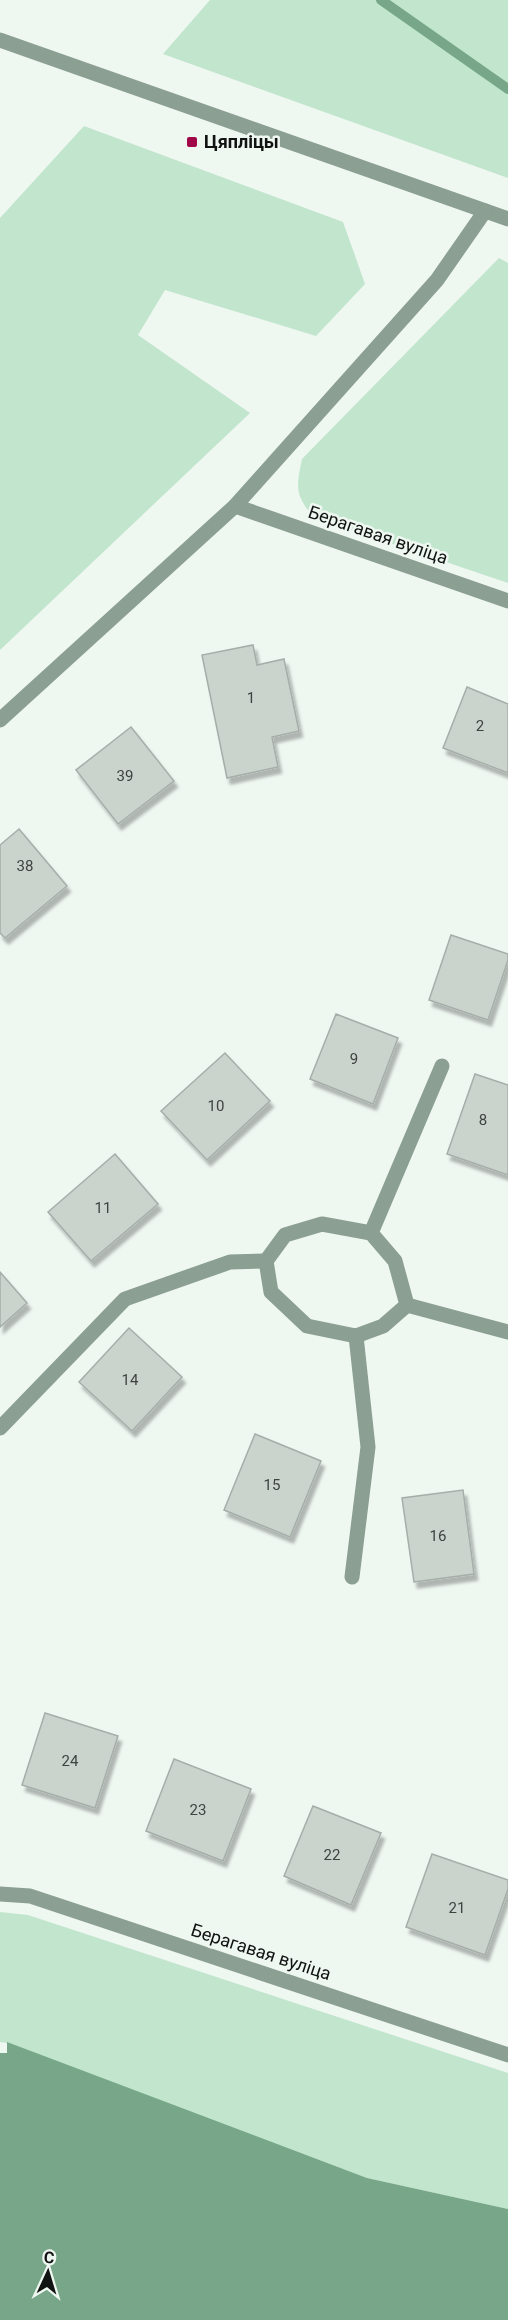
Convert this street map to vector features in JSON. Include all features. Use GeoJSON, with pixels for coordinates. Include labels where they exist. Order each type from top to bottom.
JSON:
{"type":"FeatureCollection","features":[{"type":"Feature","properties":{"kind":"street"},"geometry":{"type":"LineString","coordinates":[[0,40],[508,219]]}},
{"type":"Feature","properties":{"kind":"street"},"geometry":{"type":"LineString","coordinates":[[0,720],[235,506],[437,280],[485,211]]}},
{"type":"Feature","properties":{"kind":"street","name":"Берагавая вуліца"},"geometry":{"type":"LineString","coordinates":[[235,506],[508,601]]}},
{"type":"Feature","properties":{"kind":"street"},"geometry":{"type":"LineString","coordinates":[[371,1233],[442,1066]]}},
{"type":"Feature","properties":{"kind":"street"},"geometry":{"type":"LineString","coordinates":[[322,1224],[371,1233],[395,1262],[407,1305],[383,1326],[356,1336],[307,1326],[271,1292],[266,1261],[285,1235],[322,1224]]}},
{"type":"Feature","properties":{"kind":"street"},"geometry":{"type":"LineString","coordinates":[[0,1428],[125,1299],[230,1262],[266,1261]]}},
{"type":"Feature","properties":{"kind":"street"},"geometry":{"type":"LineString","coordinates":[[407,1305],[508,1332]]}},
{"type":"Feature","properties":{"kind":"street"},"geometry":{"type":"LineString","coordinates":[[352,1577],[368,1447],[356,1336]]}},
{"type":"Feature","properties":{"kind":"street","name":"Берагавая вуліца"},"geometry":{"type":"LineString","coordinates":[[0,1894],[30,1896],[508,2055]]}},
{"type":"Feature","properties":{"kind":"shaded area"},"geometry":{"type":"Polygon","coordinates":[[[210,0],[508,0],[508,178],[163,54],[210,0]]]}},
{"type":"Feature","properties":{"kind":"shaded area"},"geometry":{"type":"Polygon","coordinates":[[[84,126],[343,222],[365,284],[316,336],[165,290],[138,335],[250,413],[0,650],[0,218],[84,126]]]}},
{"type":"Feature","properties":{"kind":"shaded area"},"geometry":{"type":"Polygon","coordinates":[[[499,258],[508,263],[508,583],[313,517],[298,490],[302,459],[499,258]]]}},
{"type":"Feature","properties":{"kind":"shaded area"},"geometry":{"type":"Polygon","coordinates":[[[0,1912],[28,1915],[508,2073],[508,2209],[367,2178],[0,2042],[0,1912]]]}},
{"type":"Feature","properties":{"kind":"shaded area"},"geometry":{"type":"Polygon","coordinates":[[[7,2042],[367,2178],[508,2209],[508,2320],[0,2320],[0,2053],[7,2053],[7,2042]]]}},
{"type":"Feature","properties":{"kind":"building"},"geometry":{"type":"Polygon","coordinates":[[[253,645],[257,665],[284,659],[299,731],[272,737],[278,767],[227,778],[202,655],[253,645]]]}},
{"type":"Feature","properties":{"kind":"building"},"geometry":{"type":"Polygon","coordinates":[[[467,687],[508,704],[508,773],[443,748],[467,687]]]}},
{"type":"Feature","properties":{"kind":"building"},"geometry":{"type":"Polygon","coordinates":[[[131,727],[174,781],[118,824],[76,770],[131,727]]]}},
{"type":"Feature","properties":{"kind":"building"},"geometry":{"type":"Polygon","coordinates":[[[19,829],[67,886],[5,938],[0,933],[0,845],[19,829]]]}},
{"type":"Feature","properties":{"kind":"building"},"geometry":{"type":"Polygon","coordinates":[[[451,935],[508,954],[488,1020],[429,1000],[451,935]]]}},
{"type":"Feature","properties":{"kind":"building"},"geometry":{"type":"Polygon","coordinates":[[[336,1014],[398,1038],[373,1104],[310,1079],[336,1014]]]}},
{"type":"Feature","properties":{"kind":"building"},"geometry":{"type":"Polygon","coordinates":[[[225,1053],[270,1101],[207,1160],[161,1111],[225,1053]]]}},
{"type":"Feature","properties":{"kind":"building"},"geometry":{"type":"Polygon","coordinates":[[[475,1074],[508,1085],[508,1175],[447,1154],[475,1074]]]}},
{"type":"Feature","properties":{"kind":"building"},"geometry":{"type":"Polygon","coordinates":[[[115,1154],[158,1204],[91,1261],[48,1212],[115,1154]]]}},
{"type":"Feature","properties":{"kind":"building"},"geometry":{"type":"Polygon","coordinates":[[[0,1272],[27,1303],[0,1327],[0,1272]]]}},
{"type":"Feature","properties":{"kind":"building"},"geometry":{"type":"Polygon","coordinates":[[[129,1328],[182,1377],[132,1431],[79,1382],[129,1328]]]}},
{"type":"Feature","properties":{"kind":"building"},"geometry":{"type":"Polygon","coordinates":[[[255,1434],[321,1461],[290,1537],[224,1510],[255,1434]]]}},
{"type":"Feature","properties":{"kind":"building"},"geometry":{"type":"Polygon","coordinates":[[[463,1490],[474,1574],[414,1582],[402,1498],[463,1490]]]}},
{"type":"Feature","properties":{"kind":"building"},"geometry":{"type":"Polygon","coordinates":[[[45,1713],[118,1736],[95,1808],[22,1785],[45,1713]]]}},
{"type":"Feature","properties":{"kind":"building"},"geometry":{"type":"Polygon","coordinates":[[[174,1759],[251,1789],[223,1861],[146,1831],[174,1759]]]}},
{"type":"Feature","properties":{"kind":"building"},"geometry":{"type":"Polygon","coordinates":[[[313,1806],[381,1833],[351,1905],[284,1876],[313,1806]]]}},
{"type":"Feature","properties":{"kind":"building"},"geometry":{"type":"Polygon","coordinates":[[[432,1854],[508,1880],[508,1889],[485,1955],[406,1927],[432,1854]]]}},
{"type":"Feature","properties":{"kind":"waterway"},"geometry":{"type":"LineString","coordinates":[[381,0],[508,89]]}},
{"type":"Feature","properties":{"kind":"place","name":"Цяпліцы"},"geometry":{"type":"Point","coordinates":[192,142]}}]}
